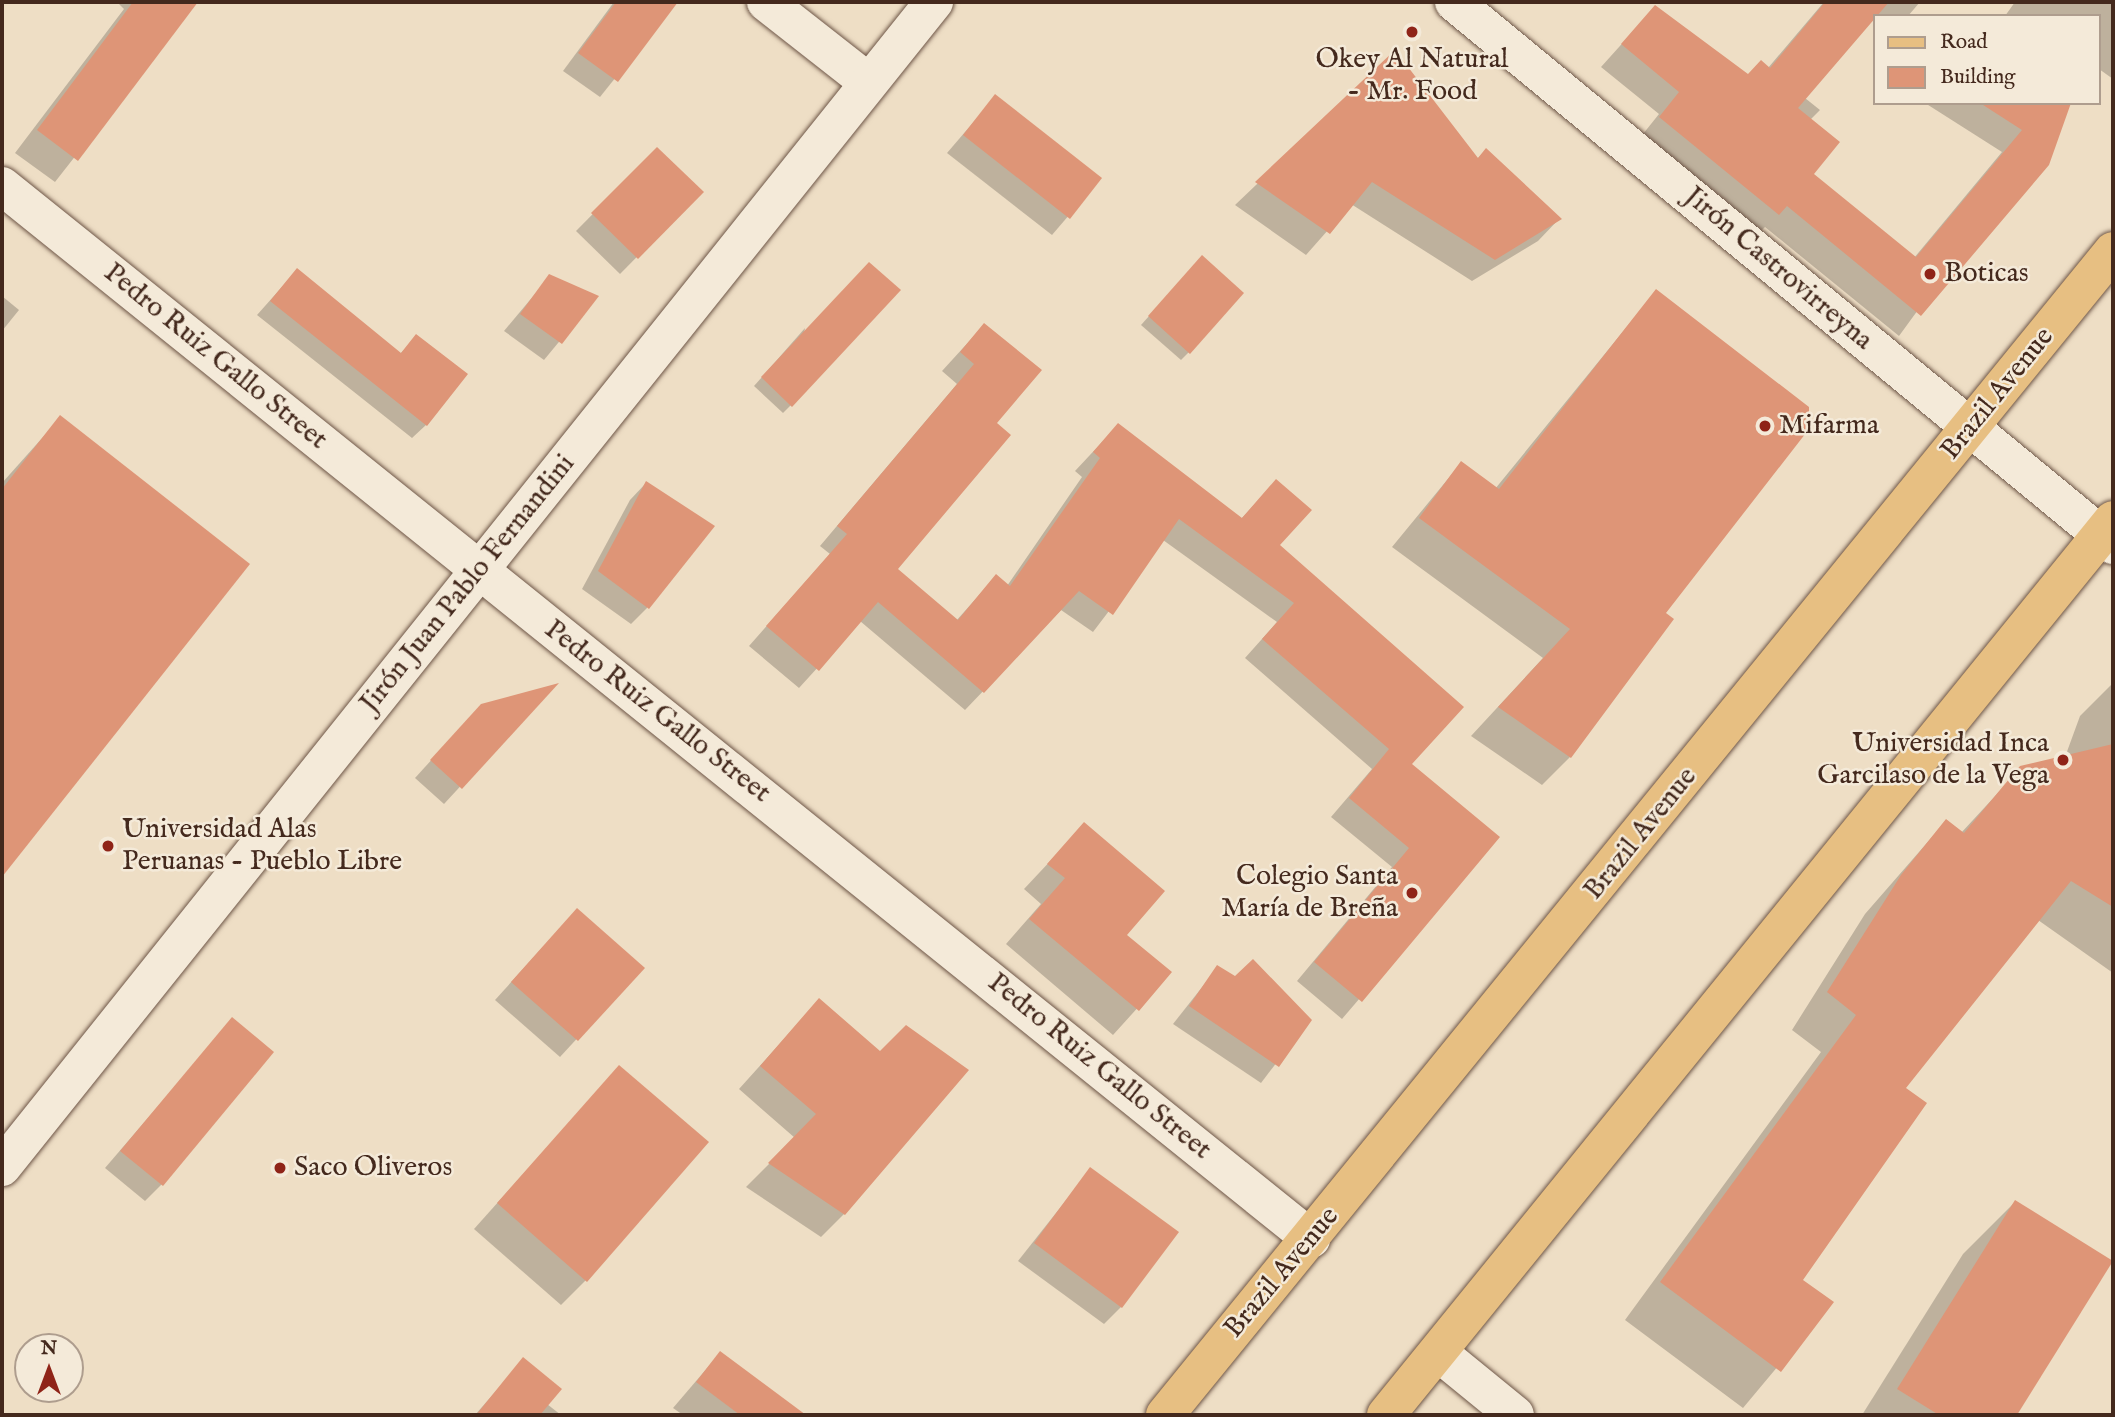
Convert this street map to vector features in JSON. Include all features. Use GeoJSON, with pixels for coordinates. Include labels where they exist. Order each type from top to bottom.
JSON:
{"type":"FeatureCollection","features":[{"type":"Feature","properties":{"kind":"main road","name":"Brazil Avenue"},"geometry":{"type":"LineString","coordinates":[[1165,1415],[1971,429],[2113,251]]}},
{"type":"Feature","properties":{"kind":"main road"},"geometry":{"type":"LineString","coordinates":[[1387,1415],[2110,533]]}},
{"type":"Feature","properties":{"kind":"street"},"geometry":{"type":"LineString","coordinates":[[766,2],[868,82]]}},
{"type":"Feature","properties":{"kind":"street","name":"Jirón Juan Pablo Fernandini"},"geometry":{"type":"LineString","coordinates":[[2,1167],[934,2]]}},
{"type":"Feature","properties":{"kind":"street","name":"Jirón Castrovirreyna"},"geometry":{"type":"LineString","coordinates":[[1454,2],[1971,429],[2110,533]]}},
{"type":"Feature","properties":{"kind":"street","name":"Pedro Ruiz Gallo Street"},"geometry":{"type":"LineString","coordinates":[[2,186],[1311,1239]]}},
{"type":"Feature","properties":{"kind":"street"},"geometry":{"type":"LineString","coordinates":[[1439,1353],[1515,1415]]}},
{"type":"Feature","properties":{"kind":"building"},"geometry":{"type":"Polygon","coordinates":[[[133,2],[198,2],[78,161],[37,130],[133,2]]]}},
{"type":"Feature","properties":{"kind":"building"},"geometry":{"type":"Polygon","coordinates":[[[616,2],[678,2],[618,82],[578,53],[616,2]]]}},
{"type":"Feature","properties":{"kind":"building"},"geometry":{"type":"Polygon","coordinates":[[[1825,2],[1889,2],[1879,14],[1874,14],[1874,19],[1798,108],[1840,142],[1814,174],[1916,257],[2022,130],[1983,105],[2070,105],[2049,165],[1921,316],[1787,206],[1779,215],[1659,117],[1679,92],[1621,44],[1655,5],[1748,74],[1761,60],[1770,68],[1825,2]]]}},
{"type":"Feature","properties":{"kind":"building"},"geometry":{"type":"Polygon","coordinates":[[[1395,50],[1478,158],[1486,148],[1562,219],[1495,260],[1372,182],[1330,234],[1255,182],[1395,50]]]}},
{"type":"Feature","properties":{"kind":"building"},"geometry":{"type":"Polygon","coordinates":[[[995,94],[1102,178],[1070,219],[963,135],[995,94]]]}},
{"type":"Feature","properties":{"kind":"building"},"geometry":{"type":"Polygon","coordinates":[[[657,147],[704,192],[638,259],[591,213],[657,147]]]}},
{"type":"Feature","properties":{"kind":"building"},"geometry":{"type":"Polygon","coordinates":[[[1202,255],[1244,293],[1190,354],[1148,316],[1202,255]]]}},
{"type":"Feature","properties":{"kind":"building"},"geometry":{"type":"Polygon","coordinates":[[[869,262],[901,290],[792,407],[761,377],[869,262]]]}},
{"type":"Feature","properties":{"kind":"building"},"geometry":{"type":"Polygon","coordinates":[[[297,268],[401,353],[416,334],[468,374],[427,426],[270,301],[297,268]]]}},
{"type":"Feature","properties":{"kind":"building"},"geometry":{"type":"Polygon","coordinates":[[[549,274],[599,296],[562,344],[520,314],[549,274]]]}},
{"type":"Feature","properties":{"kind":"building"},"geometry":{"type":"Polygon","coordinates":[[[1656,289],[1809,407],[1809,429],[1666,613],[1674,619],[1571,758],[1498,707],[1570,629],[1419,518],[1461,461],[1499,489],[1656,289]]]}},
{"type":"Feature","properties":{"kind":"building"},"geometry":{"type":"Polygon","coordinates":[[[984,323],[1042,370],[997,423],[1011,435],[898,569],[958,620],[996,574],[1010,586],[1100,458],[1093,452],[1118,423],[1242,518],[1276,479],[1312,510],[1280,545],[1464,707],[1412,764],[1500,837],[1362,1002],[1314,962],[1409,848],[1349,798],[1389,749],[1262,639],[1294,603],[1179,519],[1113,615],[1079,591],[984,693],[878,602],[819,671],[766,626],[847,534],[837,526],[974,364],[960,352],[984,323]]]}},
{"type":"Feature","properties":{"kind":"building"},"geometry":{"type":"Polygon","coordinates":[[[60,415],[250,564],[2,877],[2,489],[60,415]]]}},
{"type":"Feature","properties":{"kind":"building"},"geometry":{"type":"Polygon","coordinates":[[[646,481],[715,526],[649,609],[598,571],[646,481]]]}},
{"type":"Feature","properties":{"kind":"building"},"geometry":{"type":"Polygon","coordinates":[[[559,683],[462,789],[430,760],[481,704],[559,683]]]}},
{"type":"Feature","properties":{"kind":"building"},"geometry":{"type":"Polygon","coordinates":[[[2113,744],[2113,907],[2071,881],[1906,1088],[1927,1103],[1803,1280],[1834,1302],[1781,1372],[1660,1282],[1856,1015],[1827,992],[1901,875],[1946,819],[1964,833],[2020,766],[2113,744]]]}},
{"type":"Feature","properties":{"kind":"building"},"geometry":{"type":"Polygon","coordinates":[[[1084,822],[1165,891],[1127,935],[1172,972],[1139,1011],[1029,919],[1065,878],[1047,864],[1084,822]]]}},
{"type":"Feature","properties":{"kind":"building"},"geometry":{"type":"Polygon","coordinates":[[[577,908],[645,968],[578,1041],[511,982],[577,908]]]}},
{"type":"Feature","properties":{"kind":"building"},"geometry":{"type":"Polygon","coordinates":[[[1253,959],[1312,1020],[1279,1067],[1189,1006],[1217,965],[1235,976],[1253,959]]]}},
{"type":"Feature","properties":{"kind":"building"},"geometry":{"type":"Polygon","coordinates":[[[819,998],[880,1051],[906,1025],[969,1070],[845,1215],[768,1163],[816,1114],[760,1066],[819,998]]]}},
{"type":"Feature","properties":{"kind":"building"},"geometry":{"type":"Polygon","coordinates":[[[232,1017],[274,1052],[163,1186],[120,1151],[232,1017]]]}},
{"type":"Feature","properties":{"kind":"building"},"geometry":{"type":"Polygon","coordinates":[[[619,1065],[709,1142],[587,1282],[497,1203],[619,1065]]]}},
{"type":"Feature","properties":{"kind":"building"},"geometry":{"type":"Polygon","coordinates":[[[1090,1167],[1179,1232],[1122,1308],[1034,1243],[1090,1167]]]}},
{"type":"Feature","properties":{"kind":"building"},"geometry":{"type":"Polygon","coordinates":[[[2015,1200],[2113,1261],[2017,1415],[1939,1415],[1897,1389],[2015,1200]]]}},
{"type":"Feature","properties":{"kind":"building"},"geometry":{"type":"Polygon","coordinates":[[[720,1351],[806,1415],[740,1415],[696,1382],[720,1351]]]}},
{"type":"Feature","properties":{"kind":"building"},"geometry":{"type":"Polygon","coordinates":[[[523,1357],[562,1389],[540,1415],[476,1415],[523,1357]]]}},
{"type":"Feature","properties":{"kind":"place","name":"Okey Al Natural - Mr. Food"},"geometry":{"type":"Point","coordinates":[1412,32]}},
{"type":"Feature","properties":{"kind":"place","name":"Boticas"},"geometry":{"type":"Point","coordinates":[1930,274]}},
{"type":"Feature","properties":{"kind":"place","name":"Mifarma"},"geometry":{"type":"Point","coordinates":[1765,426]}},
{"type":"Feature","properties":{"kind":"place","name":"Universidad Inca Garcilaso de la Vega"},"geometry":{"type":"Point","coordinates":[2063,760]}},
{"type":"Feature","properties":{"kind":"place","name":"Universidad Alas Peruanas - Pueblo Libre"},"geometry":{"type":"Point","coordinates":[108,846]}},
{"type":"Feature","properties":{"kind":"place","name":"Colegio Santa María de Breña"},"geometry":{"type":"Point","coordinates":[1412,893]}},
{"type":"Feature","properties":{"kind":"place","name":"Saco Oliveros"},"geometry":{"type":"Point","coordinates":[280,1168]}}]}
